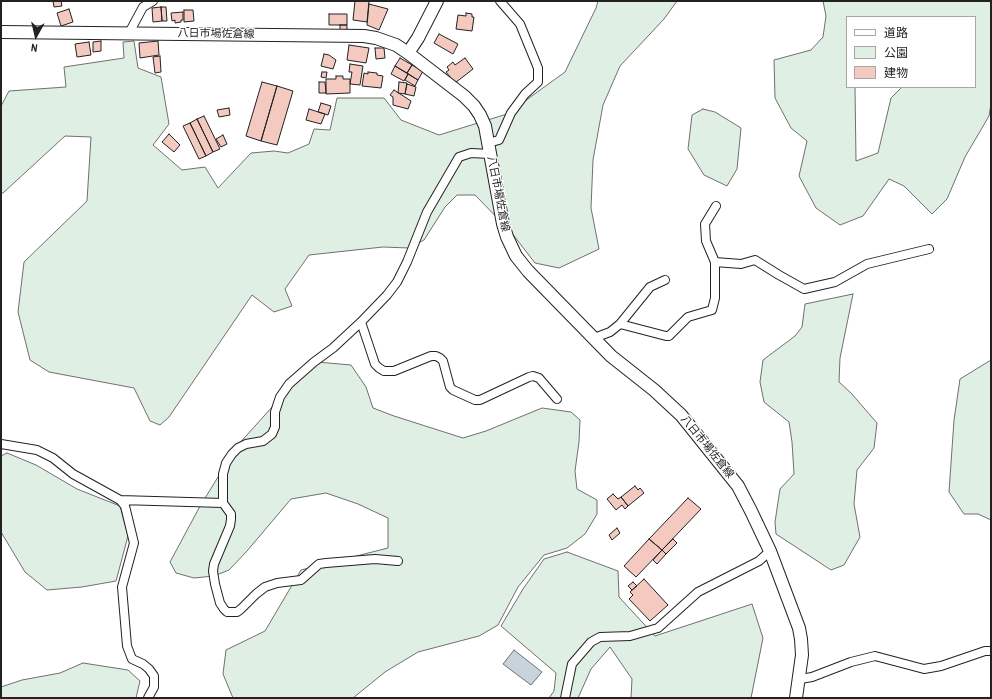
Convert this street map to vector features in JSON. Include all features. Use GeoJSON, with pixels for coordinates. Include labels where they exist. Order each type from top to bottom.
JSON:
{"type":"FeatureCollection","features":[{"type":"Feature","properties":{"kind":"main road"},"geometry":{"type":"LineString","coordinates":[[408,53],[418,38],[437,1]]}},
{"type":"Feature","properties":{"kind":"main road","name":"八日市場佐倉線"},"geometry":{"type":"LineString","coordinates":[[1,32],[364,36],[384,40],[396,45],[464,96],[474,106],[485,126],[503,224],[511,247],[516,256],[528,271],[611,356],[654,390],[690,425],[738,486],[752,511],[770,551],[800,634],[802,655],[800,679],[796,698]]}},
{"type":"Feature","properties":{"kind":"street"},"geometry":{"type":"LineString","coordinates":[[129,33],[143,7],[153,1]]}},
{"type":"Feature","properties":{"kind":"street"},"geometry":{"type":"LineString","coordinates":[[398,561],[375,559],[326,562],[319,564],[301,580],[277,583],[265,587],[237,612],[227,612],[220,603],[213,571],[214,564],[230,526],[231,519],[231,514],[222,503],[222,474],[226,463],[238,448],[246,444],[263,440],[272,434],[275,426],[275,412],[280,397],[290,384],[314,362],[333,348],[387,295],[397,282],[407,262],[427,212],[455,162],[459,157],[465,154],[489,148],[499,140],[511,113],[525,94],[538,82],[538,68],[520,24],[500,1]]}},
{"type":"Feature","properties":{"kind":"street"},"geometry":{"type":"LineString","coordinates":[[620,324],[669,336],[688,317],[712,310],[715,298],[715,262],[706,241],[705,224],[716,206]]}},
{"type":"Feature","properties":{"kind":"street"},"geometry":{"type":"LineString","coordinates":[[715,262],[741,264],[755,260],[779,276],[804,289],[835,282],[867,264],[929,250]]}},
{"type":"Feature","properties":{"kind":"street"},"geometry":{"type":"LineString","coordinates":[[594,338],[610,332],[620,324],[650,287],[664,280]]}},
{"type":"Feature","properties":{"kind":"street"},"geometry":{"type":"LineString","coordinates":[[361,322],[375,364],[378,368],[384,371],[394,371],[431,356],[436,356],[443,361],[450,387],[453,390],[476,400],[480,400],[533,376],[539,378],[557,399]]}},
{"type":"Feature","properties":{"kind":"street"},"geometry":{"type":"LineString","coordinates":[[1,444],[37,450],[73,474],[120,500],[125,506],[134,543],[122,587],[127,646],[132,659],[143,664],[154,676],[154,687],[148,698]]}},
{"type":"Feature","properties":{"kind":"street"},"geometry":{"type":"LineString","coordinates":[[120,500],[222,503]]}},
{"type":"Feature","properties":{"kind":"street"},"geometry":{"type":"LineString","coordinates":[[565,698],[572,664],[591,642],[600,637],[630,636],[658,628],[698,592],[759,561],[770,551]]}},
{"type":"Feature","properties":{"kind":"street"},"geometry":{"type":"LineString","coordinates":[[800,679],[812,677],[851,662],[875,656],[924,669],[941,666],[986,651],[991,651]]}},
{"type":"Feature","properties":{"kind":"green space"},"geometry":{"type":"Polygon","coordinates":[[[598,1],[677,1],[664,19],[620,66],[603,105],[593,160],[591,208],[599,249],[559,268],[535,263],[511,232],[475,195],[457,195],[445,207],[424,240],[409,248],[383,247],[309,255],[285,289],[292,306],[274,312],[252,295],[169,417],[160,425],[150,421],[134,388],[49,372],[30,360],[18,312],[24,262],[87,201],[91,137],[65,136],[3,193],[1,193],[1,106],[9,91],[66,87],[64,67],[124,58],[123,42],[134,41],[138,68],[161,77],[169,124],[153,145],[182,170],[205,167],[218,188],[251,153],[274,151],[288,153],[309,144],[314,129],[330,130],[337,98],[384,98],[401,120],[439,135],[507,114],[565,72],[598,1]]]}},
{"type":"Feature","properties":{"kind":"green space"},"geometry":{"type":"Polygon","coordinates":[[[823,1],[991,1],[991,104],[989,116],[965,157],[947,199],[932,214],[904,186],[889,179],[863,216],[840,225],[816,208],[799,176],[807,141],[791,128],[775,98],[774,60],[811,50],[823,37],[826,16],[823,1]],[[846,16],[846,88],[855,88],[856,161],[878,153],[891,98],[901,88],[976,88],[976,16],[846,16]]]}},
{"type":"Feature","properties":{"kind":"green space"},"geometry":{"type":"Polygon","coordinates":[[[703,109],[715,112],[741,128],[737,169],[727,186],[704,175],[688,149],[692,115],[703,109]]]}},
{"type":"Feature","properties":{"kind":"green space"},"geometry":{"type":"Polygon","coordinates":[[[853,294],[840,358],[839,382],[851,393],[877,423],[874,448],[857,470],[854,504],[860,537],[844,565],[831,570],[776,534],[775,522],[780,489],[794,474],[792,442],[789,422],[764,402],[760,382],[763,360],[795,336],[802,327],[805,304],[853,294]]]}},
{"type":"Feature","properties":{"kind":"green space"},"geometry":{"type":"Polygon","coordinates":[[[991,360],[991,520],[978,514],[964,514],[949,492],[954,420],[960,379],[991,360]]]}},
{"type":"Feature","properties":{"kind":"green space"},"geometry":{"type":"Polygon","coordinates":[[[317,362],[351,365],[366,387],[373,408],[463,438],[486,431],[542,408],[571,412],[580,420],[575,471],[577,489],[597,500],[597,514],[585,534],[567,548],[544,555],[518,587],[498,625],[479,636],[418,652],[385,672],[353,698],[233,698],[223,674],[226,650],[265,631],[301,570],[388,548],[388,518],[358,504],[326,493],[291,499],[229,570],[214,576],[194,578],[176,573],[170,562],[199,508],[237,446],[291,386],[317,362]]]}},
{"type":"Feature","properties":{"kind":"green space"},"geometry":{"type":"Polygon","coordinates":[[[7,453],[36,465],[77,489],[120,506],[128,536],[116,581],[82,587],[47,590],[25,572],[1,532],[1,456],[7,453]]]}},
{"type":"Feature","properties":{"kind":"green space"},"geometry":{"type":"Polygon","coordinates":[[[567,552],[618,571],[619,597],[655,636],[752,604],[763,638],[751,698],[631,698],[632,679],[610,647],[591,669],[578,698],[549,698],[554,691],[556,673],[501,626],[523,589],[544,559],[567,552]]]}},
{"type":"Feature","properties":{"kind":"green space"},"geometry":{"type":"Polygon","coordinates":[[[83,663],[128,670],[140,681],[136,698],[1,698],[1,687],[22,680],[60,673],[83,663]]]}},
{"type":"Feature","properties":{"kind":"shaded area"},"geometry":{"type":"Polygon","coordinates":[[[514,650],[542,672],[531,685],[503,664],[514,650]]]}},
{"type":"Feature","properties":{"kind":"building"},"geometry":{"type":"Polygon","coordinates":[[[53,1],[61,1],[62,6],[54,7],[53,1]]]}},
{"type":"Feature","properties":{"kind":"building"},"geometry":{"type":"Polygon","coordinates":[[[355,1],[369,1],[367,22],[353,20],[355,1]]]}},
{"type":"Feature","properties":{"kind":"building"},"geometry":{"type":"Polygon","coordinates":[[[369,4],[388,9],[379,30],[367,25],[369,4]]]}},
{"type":"Feature","properties":{"kind":"building"},"geometry":{"type":"Polygon","coordinates":[[[161,7],[162,21],[153,22],[152,8],[161,7]]]}},
{"type":"Feature","properties":{"kind":"building"},"geometry":{"type":"Polygon","coordinates":[[[161,7],[166,7],[167,21],[162,21],[161,7]]]}},
{"type":"Feature","properties":{"kind":"building"},"geometry":{"type":"Polygon","coordinates":[[[69,9],[73,22],[61,26],[57,13],[69,9]]]}},
{"type":"Feature","properties":{"kind":"building"},"geometry":{"type":"Polygon","coordinates":[[[184,10],[193,10],[194,21],[184,22],[184,10]]]}},
{"type":"Feature","properties":{"kind":"building"},"geometry":{"type":"Polygon","coordinates":[[[183,12],[183,20],[181,20],[181,22],[175,23],[175,20],[172,21],[171,13],[183,12]]]}},
{"type":"Feature","properties":{"kind":"building"},"geometry":{"type":"Polygon","coordinates":[[[466,13],[472,14],[472,17],[474,17],[472,31],[456,29],[458,15],[466,16],[466,13]]]}},
{"type":"Feature","properties":{"kind":"building"},"geometry":{"type":"Polygon","coordinates":[[[329,14],[347,14],[347,25],[329,25],[329,14]]]}},
{"type":"Feature","properties":{"kind":"building"},"geometry":{"type":"Polygon","coordinates":[[[340,25],[347,25],[347,30],[340,30],[340,25]]]}},
{"type":"Feature","properties":{"kind":"building"},"geometry":{"type":"Polygon","coordinates":[[[439,34],[458,44],[453,54],[434,43],[439,34]]]}},
{"type":"Feature","properties":{"kind":"building"},"geometry":{"type":"Polygon","coordinates":[[[101,41],[101,51],[93,52],[93,42],[101,41]]]}},
{"type":"Feature","properties":{"kind":"building"},"geometry":{"type":"Polygon","coordinates":[[[158,41],[159,55],[140,58],[139,43],[158,41]]]}},
{"type":"Feature","properties":{"kind":"building"},"geometry":{"type":"Polygon","coordinates":[[[89,42],[91,55],[77,57],[75,44],[89,42]]]}},
{"type":"Feature","properties":{"kind":"building"},"geometry":{"type":"Polygon","coordinates":[[[349,45],[369,48],[366,63],[347,60],[349,45]]]}},
{"type":"Feature","properties":{"kind":"building"},"geometry":{"type":"Polygon","coordinates":[[[375,48],[384,48],[385,58],[376,59],[375,48]]]}},
{"type":"Feature","properties":{"kind":"building"},"geometry":{"type":"Polygon","coordinates":[[[324,54],[329,55],[336,60],[333,69],[321,66],[324,54]]]}},
{"type":"Feature","properties":{"kind":"building"},"geometry":{"type":"Polygon","coordinates":[[[160,56],[161,72],[155,73],[153,57],[160,56]]]}},
{"type":"Feature","properties":{"kind":"building"},"geometry":{"type":"Polygon","coordinates":[[[400,58],[412,65],[407,73],[395,66],[400,58]]]}},
{"type":"Feature","properties":{"kind":"building"},"geometry":{"type":"Polygon","coordinates":[[[465,58],[473,69],[455,83],[446,72],[449,70],[447,67],[453,62],[455,65],[465,58]]]}},
{"type":"Feature","properties":{"kind":"building"},"geometry":{"type":"Polygon","coordinates":[[[350,64],[363,66],[360,85],[350,84],[352,72],[349,72],[350,64]]]}},
{"type":"Feature","properties":{"kind":"building"},"geometry":{"type":"Polygon","coordinates":[[[412,65],[423,71],[418,80],[407,73],[412,65]]]}},
{"type":"Feature","properties":{"kind":"building"},"geometry":{"type":"Polygon","coordinates":[[[395,66],[408,74],[404,81],[391,74],[395,66]]]}},
{"type":"Feature","properties":{"kind":"building"},"geometry":{"type":"Polygon","coordinates":[[[322,72],[327,72],[326,78],[321,77],[322,72]]]}},
{"type":"Feature","properties":{"kind":"building"},"geometry":{"type":"Polygon","coordinates":[[[368,72],[377,73],[377,75],[383,76],[381,88],[362,86],[364,73],[368,74],[368,72]]]}},
{"type":"Feature","properties":{"kind":"building"},"geometry":{"type":"Polygon","coordinates":[[[408,74],[418,80],[415,86],[405,80],[408,74]]]}},
{"type":"Feature","properties":{"kind":"building"},"geometry":{"type":"Polygon","coordinates":[[[336,76],[343,76],[343,79],[350,79],[350,93],[326,94],[326,79],[336,79],[336,76]]]}},
{"type":"Feature","properties":{"kind":"building"},"geometry":{"type":"Polygon","coordinates":[[[262,82],[277,86],[261,141],[246,136],[262,82]]]}},
{"type":"Feature","properties":{"kind":"building"},"geometry":{"type":"Polygon","coordinates":[[[319,82],[325,82],[326,93],[319,93],[319,82]]]}},
{"type":"Feature","properties":{"kind":"building"},"geometry":{"type":"Polygon","coordinates":[[[399,82],[407,83],[405,94],[398,93],[399,82]]]}},
{"type":"Feature","properties":{"kind":"building"},"geometry":{"type":"Polygon","coordinates":[[[407,84],[416,87],[414,96],[405,94],[407,84]]]}},
{"type":"Feature","properties":{"kind":"building"},"geometry":{"type":"Polygon","coordinates":[[[277,86],[293,91],[277,145],[261,141],[277,86]]]}},
{"type":"Feature","properties":{"kind":"building"},"geometry":{"type":"Polygon","coordinates":[[[394,90],[411,101],[408,109],[393,105],[393,97],[390,95],[394,90]]]}},
{"type":"Feature","properties":{"kind":"building"},"geometry":{"type":"Polygon","coordinates":[[[321,103],[331,106],[328,115],[318,112],[321,103]]]}},
{"type":"Feature","properties":{"kind":"building"},"geometry":{"type":"Polygon","coordinates":[[[229,108],[230,115],[219,117],[217,110],[229,108]]]}},
{"type":"Feature","properties":{"kind":"building"},"geometry":{"type":"Polygon","coordinates":[[[309,109],[325,114],[321,124],[306,120],[309,109]]]}},
{"type":"Feature","properties":{"kind":"building"},"geometry":{"type":"Polygon","coordinates":[[[204,116],[220,149],[213,152],[197,119],[204,116]]]}},
{"type":"Feature","properties":{"kind":"building"},"geometry":{"type":"Polygon","coordinates":[[[197,119],[213,152],[206,156],[190,123],[197,119]]]}},
{"type":"Feature","properties":{"kind":"building"},"geometry":{"type":"Polygon","coordinates":[[[190,123],[206,156],[199,159],[183,126],[190,123]]]}},
{"type":"Feature","properties":{"kind":"building"},"geometry":{"type":"Polygon","coordinates":[[[169,134],[180,145],[174,152],[162,142],[169,134]]]}},
{"type":"Feature","properties":{"kind":"building"},"geometry":{"type":"Polygon","coordinates":[[[223,135],[227,144],[221,147],[216,139],[223,135]]]}},
{"type":"Feature","properties":{"kind":"building"},"geometry":{"type":"Polygon","coordinates":[[[635,486],[638,490],[640,488],[644,493],[628,506],[621,497],[635,486]]]}},
{"type":"Feature","properties":{"kind":"building"},"geometry":{"type":"Polygon","coordinates":[[[613,494],[618,499],[621,497],[628,506],[625,509],[622,505],[616,510],[607,499],[613,494]]]}},
{"type":"Feature","properties":{"kind":"building"},"geometry":{"type":"Polygon","coordinates":[[[688,498],[701,509],[662,550],[649,539],[688,498]]]}},
{"type":"Feature","properties":{"kind":"building"},"geometry":{"type":"Polygon","coordinates":[[[617,528],[620,533],[612,540],[609,535],[617,528]]]}},
{"type":"Feature","properties":{"kind":"building"},"geometry":{"type":"Polygon","coordinates":[[[649,539],[662,550],[636,577],[624,566],[649,539]]]}},
{"type":"Feature","properties":{"kind":"building"},"geometry":{"type":"Polygon","coordinates":[[[673,539],[677,543],[666,554],[662,550],[673,539]]]}},
{"type":"Feature","properties":{"kind":"building"},"geometry":{"type":"Polygon","coordinates":[[[662,550],[666,554],[657,564],[653,560],[662,550]]]}},
{"type":"Feature","properties":{"kind":"building"},"geometry":{"type":"Polygon","coordinates":[[[644,579],[668,605],[650,621],[629,599],[633,595],[630,592],[644,579]]]}},
{"type":"Feature","properties":{"kind":"building"},"geometry":{"type":"Polygon","coordinates":[[[633,582],[637,586],[632,590],[628,586],[633,582]]]}}]}
